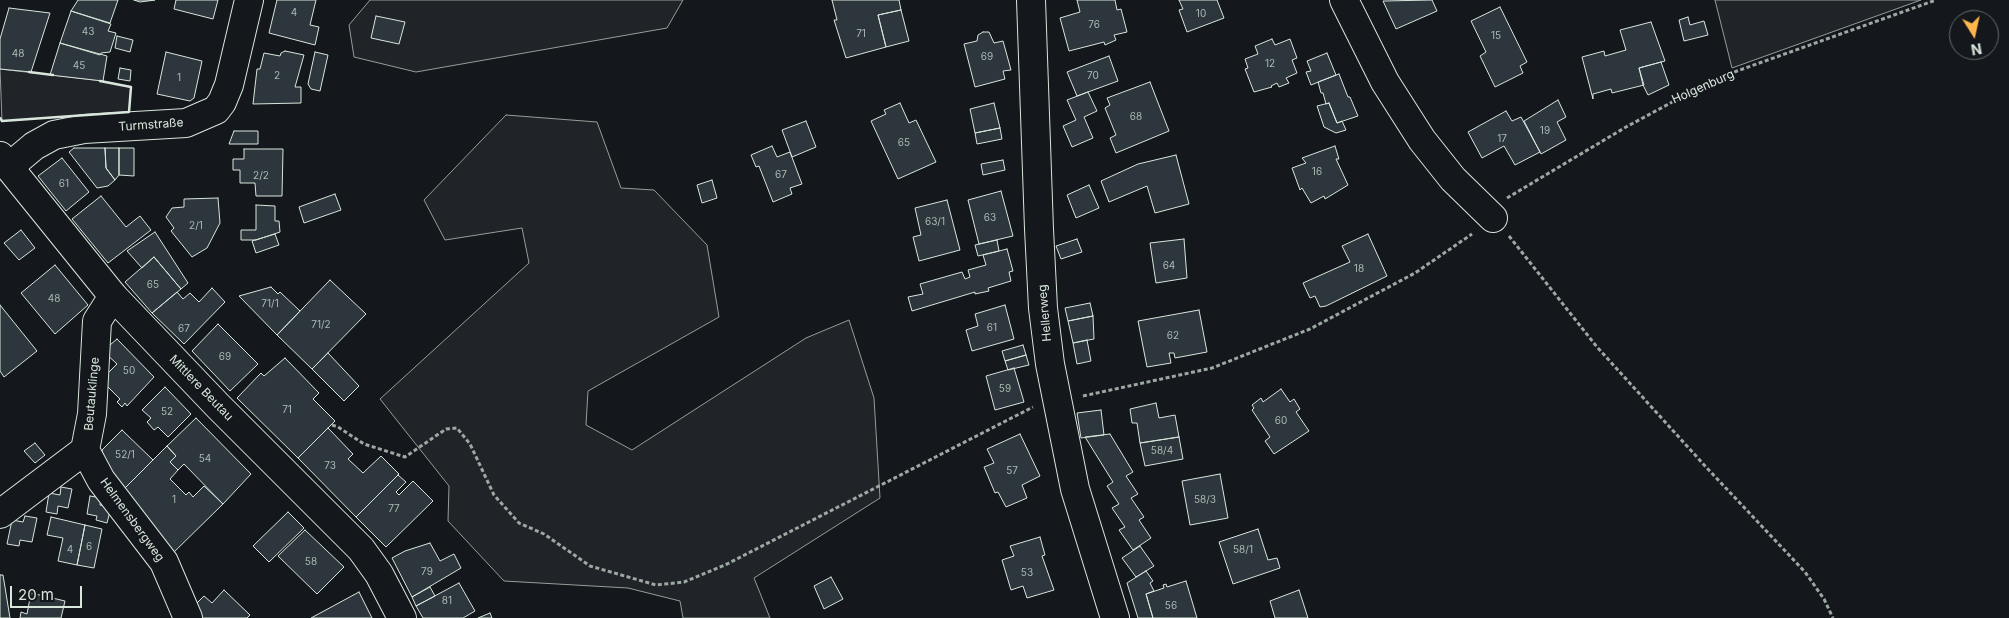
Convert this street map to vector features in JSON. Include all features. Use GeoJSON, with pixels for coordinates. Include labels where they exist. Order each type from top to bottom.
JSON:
{"type":"FeatureCollection","features":[{"type":"Feature","properties":{"kind":"street","name":"Turmstraße"},"geometry":{"type":"LineString","coordinates":[[4,162],[54,135],[84,129],[186,123],[216,110],[222,102],[229,85],[249,0]]}},
{"type":"Feature","properties":{"kind":"street","name":"Hellerweg"},"geometry":{"type":"LineString","coordinates":[[1031,0],[1043,308],[1056,400],[1075,489],[1114,618]]}},
{"type":"Feature","properties":{"kind":"street"},"geometry":{"type":"LineString","coordinates":[[1344,0],[1385,82],[1422,140],[1453,179],[1490,215]]}},
{"type":"Feature","properties":{"kind":"street","name":"Mittlere Beutau"},"geometry":{"type":"LineString","coordinates":[[4,162],[113,296],[218,406],[361,549],[379,574],[402,618]]}},
{"type":"Feature","properties":{"kind":"street","name":"Beutauklinge"},"geometry":{"type":"LineString","coordinates":[[85,450],[92,414],[97,321],[113,296]]}},
{"type":"Feature","properties":{"kind":"street"},"geometry":{"type":"LineString","coordinates":[[0,514],[85,450]]}},
{"type":"Feature","properties":{"kind":"street","name":"Helmensbergweg"},"geometry":{"type":"LineString","coordinates":[[85,450],[101,480],[164,562],[188,618]]}},
{"type":"Feature","properties":{"kind":"path","name":"Holgenburg"},"geometry":{"type":"LineString","coordinates":[[332,425],[338,426],[364,444],[405,457],[446,430],[457,428],[470,444],[494,495],[519,522],[544,534],[590,566],[656,585],[684,582],[727,564],[1032,407],[1056,400],[1158,381],[1212,368],[1310,329],[1415,273],[1490,215],[1579,154],[1668,102],[1737,72],[1936,0]]}},
{"type":"Feature","properties":{"kind":"path"},"geometry":{"type":"LineString","coordinates":[[1490,215],[1597,347],[1700,461],[1805,572],[1820,593],[1832,618]]}},
{"type":"Feature","properties":{"kind":"shaded area"},"geometry":{"type":"Polygon","coordinates":[[[370,0],[683,0],[667,28],[416,72],[354,57],[349,25],[370,0]]]}},
{"type":"Feature","properties":{"kind":"shaded area"},"geometry":{"type":"Polygon","coordinates":[[[1715,0],[1921,0],[1732,68],[1715,0]]]}},
{"type":"Feature","properties":{"kind":"shaded area"},"geometry":{"type":"Polygon","coordinates":[[[0,69],[103,81],[131,87],[129,112],[2,121],[0,69]]]}},
{"type":"Feature","properties":{"kind":"shaded area"},"geometry":{"type":"Polygon","coordinates":[[[506,115],[597,122],[621,188],[654,190],[707,245],[719,317],[588,391],[586,425],[632,450],[806,338],[849,320],[874,398],[880,498],[754,578],[770,618],[683,618],[680,601],[628,588],[504,581],[448,521],[449,486],[380,399],[529,263],[522,228],[445,240],[424,200],[506,115]]]}},
{"type":"Feature","properties":{"kind":"building"},"geometry":{"type":"Polygon","coordinates":[[[78,0],[118,0],[110,23],[71,11],[78,0]]]}},
{"type":"Feature","properties":{"kind":"building"},"geometry":{"type":"Polygon","coordinates":[[[134,0],[155,0],[140,2],[134,0]]]}},
{"type":"Feature","properties":{"kind":"building"},"geometry":{"type":"Polygon","coordinates":[[[176,0],[218,0],[213,19],[174,9],[176,0]]]}},
{"type":"Feature","properties":{"kind":"building"},"geometry":{"type":"Polygon","coordinates":[[[277,0],[316,0],[310,25],[319,27],[315,45],[269,33],[277,0]]]}},
{"type":"Feature","properties":{"kind":"building"},"geometry":{"type":"Polygon","coordinates":[[[832,0],[899,0],[901,10],[878,15],[886,47],[846,58],[834,20],[837,20],[832,0]]]}},
{"type":"Feature","properties":{"kind":"building"},"geometry":{"type":"Polygon","coordinates":[[[1077,0],[1115,0],[1117,10],[1121,9],[1127,32],[1114,35],[1116,40],[1105,45],[1104,42],[1069,51],[1060,18],[1080,12],[1077,0]]]}},
{"type":"Feature","properties":{"kind":"building"},"geometry":{"type":"Polygon","coordinates":[[[1179,0],[1217,0],[1224,18],[1187,32],[1179,10],[1183,9],[1179,0]]]}},
{"type":"Feature","properties":{"kind":"building"},"geometry":{"type":"Polygon","coordinates":[[[1432,0],[1437,11],[1396,29],[1383,1],[1432,0]]]}},
{"type":"Feature","properties":{"kind":"building"},"geometry":{"type":"Polygon","coordinates":[[[1500,7],[1527,62],[1520,66],[1523,73],[1495,87],[1480,56],[1486,52],[1471,21],[1500,7]]]}},
{"type":"Feature","properties":{"kind":"building"},"geometry":{"type":"Polygon","coordinates":[[[9,8],[50,13],[31,72],[0,69],[0,39],[9,8]]]}},
{"type":"Feature","properties":{"kind":"building"},"geometry":{"type":"Polygon","coordinates":[[[901,10],[909,41],[886,47],[878,15],[901,10]]]}},
{"type":"Feature","properties":{"kind":"building"},"geometry":{"type":"Polygon","coordinates":[[[71,11],[111,24],[108,31],[116,33],[110,52],[101,53],[100,55],[60,43],[71,11]]]}},
{"type":"Feature","properties":{"kind":"building"},"geometry":{"type":"Polygon","coordinates":[[[376,16],[405,22],[399,44],[371,38],[376,16]]]}},
{"type":"Feature","properties":{"kind":"building"},"geometry":{"type":"Polygon","coordinates":[[[1688,17],[1690,25],[1704,21],[1708,35],[1684,41],[1679,20],[1688,17]]]}},
{"type":"Feature","properties":{"kind":"building"},"geometry":{"type":"Polygon","coordinates":[[[1651,22],[1665,61],[1639,68],[1644,85],[1612,93],[1611,89],[1593,94],[1593,99],[1582,57],[1604,51],[1605,56],[1626,50],[1620,30],[1651,22]]]}},
{"type":"Feature","properties":{"kind":"building"},"geometry":{"type":"Polygon","coordinates":[[[983,32],[989,32],[994,43],[1003,41],[1011,70],[1003,71],[1005,79],[975,87],[964,44],[977,41],[978,35],[983,32]]]}},
{"type":"Feature","properties":{"kind":"building"},"geometry":{"type":"Polygon","coordinates":[[[117,36],[133,40],[130,52],[115,48],[117,36]]]}},
{"type":"Feature","properties":{"kind":"building"},"geometry":{"type":"Polygon","coordinates":[[[1272,39],[1275,45],[1290,39],[1297,58],[1292,60],[1297,73],[1286,78],[1289,83],[1279,87],[1277,83],[1272,87],[1254,92],[1245,69],[1248,68],[1245,59],[1258,54],[1255,46],[1272,39]]]}},
{"type":"Feature","properties":{"kind":"building"},"geometry":{"type":"Polygon","coordinates":[[[60,43],[107,56],[103,81],[50,75],[60,43]]]}},
{"type":"Feature","properties":{"kind":"building"},"geometry":{"type":"Polygon","coordinates":[[[285,51],[304,55],[295,87],[301,87],[301,103],[253,104],[257,69],[260,69],[264,53],[280,56],[285,51]]]}},
{"type":"Feature","properties":{"kind":"building"},"geometry":{"type":"Polygon","coordinates":[[[166,52],[202,61],[194,98],[190,101],[157,94],[166,52]]]}},
{"type":"Feature","properties":{"kind":"building"},"geometry":{"type":"Polygon","coordinates":[[[315,52],[328,55],[320,91],[311,89],[308,84],[315,52]]]}},
{"type":"Feature","properties":{"kind":"building"},"geometry":{"type":"Polygon","coordinates":[[[1327,53],[1336,75],[1311,85],[1306,72],[1311,71],[1307,61],[1327,53]]]}},
{"type":"Feature","properties":{"kind":"building"},"geometry":{"type":"Polygon","coordinates":[[[1109,56],[1118,81],[1077,96],[1067,72],[1109,56]]]}},
{"type":"Feature","properties":{"kind":"building"},"geometry":{"type":"Polygon","coordinates":[[[1661,62],[1669,85],[1648,95],[1643,85],[1639,68],[1661,62]]]}},
{"type":"Feature","properties":{"kind":"building"},"geometry":{"type":"Polygon","coordinates":[[[120,68],[131,70],[130,81],[118,79],[120,68]]]}},
{"type":"Feature","properties":{"kind":"building"},"geometry":{"type":"Polygon","coordinates":[[[1339,74],[1358,116],[1337,123],[1329,103],[1326,104],[1318,82],[1339,74]]]}},
{"type":"Feature","properties":{"kind":"building"},"geometry":{"type":"Polygon","coordinates":[[[1150,82],[1169,131],[1116,153],[1110,138],[1116,135],[1105,108],[1110,105],[1107,98],[1150,82]]]}},
{"type":"Feature","properties":{"kind":"building"},"geometry":{"type":"Polygon","coordinates":[[[1088,92],[1097,111],[1084,117],[1093,138],[1072,147],[1063,126],[1076,120],[1067,100],[1088,92]]]}},
{"type":"Feature","properties":{"kind":"building"},"geometry":{"type":"Polygon","coordinates":[[[1558,100],[1566,117],[1557,122],[1566,140],[1541,154],[1524,121],[1558,100]]]}},
{"type":"Feature","properties":{"kind":"building"},"geometry":{"type":"Polygon","coordinates":[[[900,103],[909,123],[916,120],[936,162],[898,179],[871,121],[886,114],[884,110],[900,103]]]}},
{"type":"Feature","properties":{"kind":"building"},"geometry":{"type":"Polygon","coordinates":[[[994,103],[1000,128],[975,133],[970,109],[994,103]]]}},
{"type":"Feature","properties":{"kind":"building"},"geometry":{"type":"Polygon","coordinates":[[[1329,103],[1337,123],[1342,121],[1346,130],[1336,133],[1324,127],[1317,106],[1329,103]]]}},
{"type":"Feature","properties":{"kind":"building"},"geometry":{"type":"Polygon","coordinates":[[[1506,111],[1512,121],[1521,117],[1540,152],[1515,165],[1504,146],[1482,158],[1468,132],[1506,111]]]}},
{"type":"Feature","properties":{"kind":"building"},"geometry":{"type":"Polygon","coordinates":[[[806,121],[816,147],[792,157],[782,130],[806,121]]]}},
{"type":"Feature","properties":{"kind":"building"},"geometry":{"type":"Polygon","coordinates":[[[1000,128],[1002,139],[977,144],[975,133],[1000,128]]]}},
{"type":"Feature","properties":{"kind":"building"},"geometry":{"type":"Polygon","coordinates":[[[234,131],[258,131],[258,144],[229,144],[234,131]]]}},
{"type":"Feature","properties":{"kind":"building"},"geometry":{"type":"Polygon","coordinates":[[[772,146],[777,157],[790,152],[802,184],[790,188],[792,194],[773,202],[759,166],[756,167],[751,155],[772,146]]]}},
{"type":"Feature","properties":{"kind":"building"},"geometry":{"type":"Polygon","coordinates":[[[1335,146],[1339,159],[1336,159],[1348,185],[1325,199],[1324,196],[1311,203],[1302,188],[1300,190],[1292,168],[1306,163],[1302,158],[1335,146]]]}},
{"type":"Feature","properties":{"kind":"building"},"geometry":{"type":"Polygon","coordinates":[[[74,148],[105,148],[106,168],[115,180],[108,186],[97,188],[69,152],[74,148]]]}},
{"type":"Feature","properties":{"kind":"building"},"geometry":{"type":"Polygon","coordinates":[[[105,148],[119,148],[119,175],[115,180],[106,168],[105,148]]]}},
{"type":"Feature","properties":{"kind":"building"},"geometry":{"type":"Polygon","coordinates":[[[119,148],[134,148],[134,176],[119,175],[119,148]]]}},
{"type":"Feature","properties":{"kind":"building"},"geometry":{"type":"Polygon","coordinates":[[[244,149],[283,149],[282,196],[256,196],[255,183],[240,183],[240,170],[233,170],[233,159],[244,159],[244,149]]]}},
{"type":"Feature","properties":{"kind":"building"},"geometry":{"type":"Polygon","coordinates":[[[1176,155],[1189,204],[1155,213],[1147,186],[1109,202],[1101,181],[1138,164],[1176,155]]]}},
{"type":"Feature","properties":{"kind":"building"},"geometry":{"type":"Polygon","coordinates":[[[62,158],[89,192],[66,211],[38,176],[62,158]]]}},
{"type":"Feature","properties":{"kind":"building"},"geometry":{"type":"Polygon","coordinates":[[[1003,160],[1005,170],[983,175],[981,164],[1003,160]]]}},
{"type":"Feature","properties":{"kind":"building"},"geometry":{"type":"Polygon","coordinates":[[[712,180],[717,198],[702,203],[697,185],[712,180]]]}},
{"type":"Feature","properties":{"kind":"building"},"geometry":{"type":"Polygon","coordinates":[[[1089,185],[1099,208],[1076,218],[1067,195],[1089,185]]]}},
{"type":"Feature","properties":{"kind":"building"},"geometry":{"type":"Polygon","coordinates":[[[1001,191],[1013,236],[979,244],[968,200],[1001,191]]]}},
{"type":"Feature","properties":{"kind":"building"},"geometry":{"type":"Polygon","coordinates":[[[335,194],[341,210],[304,223],[299,207],[335,194]]]}},
{"type":"Feature","properties":{"kind":"building"},"geometry":{"type":"Polygon","coordinates":[[[101,196],[126,227],[140,216],[151,230],[108,263],[72,219],[101,196]]]}},
{"type":"Feature","properties":{"kind":"building"},"geometry":{"type":"Polygon","coordinates":[[[218,198],[220,223],[207,248],[192,257],[171,231],[174,228],[166,217],[172,208],[184,207],[184,199],[218,198]]]}},
{"type":"Feature","properties":{"kind":"building"},"geometry":{"type":"Polygon","coordinates":[[[947,200],[960,250],[919,261],[913,237],[921,235],[915,208],[947,200]]]}},
{"type":"Feature","properties":{"kind":"building"},"geometry":{"type":"Polygon","coordinates":[[[256,205],[275,206],[275,221],[279,221],[280,232],[256,240],[241,240],[241,230],[256,230],[256,205]]]}},
{"type":"Feature","properties":{"kind":"building"},"geometry":{"type":"Polygon","coordinates":[[[21,230],[35,248],[19,260],[4,243],[21,230]]]}},
{"type":"Feature","properties":{"kind":"building"},"geometry":{"type":"Polygon","coordinates":[[[155,232],[188,283],[181,289],[154,257],[142,268],[127,251],[155,232]]]}},
{"type":"Feature","properties":{"kind":"building"},"geometry":{"type":"Polygon","coordinates":[[[275,234],[279,245],[256,253],[252,241],[275,234]]]}},
{"type":"Feature","properties":{"kind":"building"},"geometry":{"type":"Polygon","coordinates":[[[1368,234],[1387,276],[1326,306],[1320,307],[1315,296],[1310,298],[1303,283],[1350,262],[1342,246],[1368,234]]]}},
{"type":"Feature","properties":{"kind":"building"},"geometry":{"type":"Polygon","coordinates":[[[1077,239],[1082,252],[1061,259],[1056,246],[1077,239]]]}},
{"type":"Feature","properties":{"kind":"building"},"geometry":{"type":"Polygon","coordinates":[[[1184,239],[1187,278],[1156,283],[1150,243],[1184,239]]]}},
{"type":"Feature","properties":{"kind":"building"},"geometry":{"type":"Polygon","coordinates":[[[997,240],[999,251],[978,256],[975,245],[997,240]]]}},
{"type":"Feature","properties":{"kind":"building"},"geometry":{"type":"Polygon","coordinates":[[[1007,249],[1013,271],[1009,272],[1011,281],[988,288],[989,291],[975,294],[975,292],[912,311],[908,297],[923,294],[920,284],[962,272],[965,279],[970,277],[968,270],[986,265],[983,255],[1007,249]]]}},
{"type":"Feature","properties":{"kind":"building"},"geometry":{"type":"Polygon","coordinates":[[[154,257],[181,289],[152,313],[125,282],[154,257]]]}},
{"type":"Feature","properties":{"kind":"building"},"geometry":{"type":"Polygon","coordinates":[[[55,265],[88,305],[55,334],[21,293],[55,265]]]}},
{"type":"Feature","properties":{"kind":"building"},"geometry":{"type":"Polygon","coordinates":[[[330,280],[366,314],[312,369],[277,335],[330,280]]]}},
{"type":"Feature","properties":{"kind":"building"},"geometry":{"type":"Polygon","coordinates":[[[271,287],[278,294],[280,292],[300,311],[277,335],[239,296],[271,287]]]}},
{"type":"Feature","properties":{"kind":"building"},"geometry":{"type":"Polygon","coordinates":[[[212,288],[225,302],[184,344],[152,313],[177,292],[183,299],[190,293],[199,302],[212,288]]]}},
{"type":"Feature","properties":{"kind":"building"},"geometry":{"type":"Polygon","coordinates":[[[1090,303],[1093,316],[1068,321],[1065,308],[1090,303]]]}},
{"type":"Feature","properties":{"kind":"building"},"geometry":{"type":"Polygon","coordinates":[[[0,305],[37,351],[4,377],[0,371],[0,305]]]}},
{"type":"Feature","properties":{"kind":"building"},"geometry":{"type":"Polygon","coordinates":[[[1005,305],[1014,339],[972,351],[966,330],[978,326],[975,314],[1005,305]]]}},
{"type":"Feature","properties":{"kind":"building"},"geometry":{"type":"Polygon","coordinates":[[[1199,310],[1207,352],[1175,358],[1174,353],[1169,353],[1171,363],[1147,367],[1138,321],[1199,310]]]}},
{"type":"Feature","properties":{"kind":"building"},"geometry":{"type":"Polygon","coordinates":[[[1093,316],[1094,339],[1073,343],[1068,321],[1093,316]]]}},
{"type":"Feature","properties":{"kind":"building"},"geometry":{"type":"Polygon","coordinates":[[[218,324],[258,364],[230,391],[192,351],[218,324]]]}},
{"type":"Feature","properties":{"kind":"building"},"geometry":{"type":"Polygon","coordinates":[[[117,339],[154,377],[127,406],[125,403],[122,407],[117,402],[120,399],[101,380],[117,364],[103,351],[117,339]]]}},
{"type":"Feature","properties":{"kind":"building"},"geometry":{"type":"Polygon","coordinates":[[[1087,340],[1091,361],[1077,364],[1073,343],[1087,340]]]}},
{"type":"Feature","properties":{"kind":"building"},"geometry":{"type":"Polygon","coordinates":[[[1023,345],[1026,355],[1005,361],[1002,351],[1023,345]]]}},
{"type":"Feature","properties":{"kind":"building"},"geometry":{"type":"Polygon","coordinates":[[[328,353],[359,386],[344,401],[312,369],[328,353]]]}},
{"type":"Feature","properties":{"kind":"building"},"geometry":{"type":"Polygon","coordinates":[[[1026,355],[1029,365],[1008,370],[1005,361],[1026,355]]]}},
{"type":"Feature","properties":{"kind":"building"},"geometry":{"type":"Polygon","coordinates":[[[285,358],[319,393],[313,399],[335,421],[298,458],[237,398],[261,373],[264,376],[285,358]]]}},
{"type":"Feature","properties":{"kind":"building"},"geometry":{"type":"Polygon","coordinates":[[[1014,368],[1024,402],[995,410],[986,376],[1014,368]]]}},
{"type":"Feature","properties":{"kind":"building"},"geometry":{"type":"Polygon","coordinates":[[[165,387],[191,414],[168,437],[158,427],[154,430],[147,422],[151,418],[142,410],[165,387]]]}},
{"type":"Feature","properties":{"kind":"building"},"geometry":{"type":"Polygon","coordinates":[[[1281,389],[1290,402],[1294,399],[1300,409],[1296,412],[1309,431],[1274,454],[1265,441],[1270,437],[1252,410],[1254,408],[1252,405],[1261,398],[1263,402],[1281,389]]]}},
{"type":"Feature","properties":{"kind":"building"},"geometry":{"type":"Polygon","coordinates":[[[1156,403],[1159,418],[1175,415],[1179,437],[1140,443],[1137,423],[1132,423],[1130,409],[1156,403]]]}},
{"type":"Feature","properties":{"kind":"building"},"geometry":{"type":"Polygon","coordinates":[[[1101,410],[1104,435],[1081,438],[1077,413],[1101,410]]]}},
{"type":"Feature","properties":{"kind":"building"},"geometry":{"type":"Polygon","coordinates":[[[196,418],[251,474],[223,504],[184,464],[178,470],[170,462],[176,456],[167,446],[196,418]]]}},
{"type":"Feature","properties":{"kind":"building"},"geometry":{"type":"Polygon","coordinates":[[[328,428],[353,454],[348,459],[363,473],[381,456],[399,474],[356,517],[298,458],[328,428]]]}},
{"type":"Feature","properties":{"kind":"building"},"geometry":{"type":"Polygon","coordinates":[[[122,430],[153,460],[123,490],[106,468],[102,450],[122,430]]]}},
{"type":"Feature","properties":{"kind":"building"},"geometry":{"type":"Polygon","coordinates":[[[1020,434],[1040,476],[1022,485],[1027,498],[1006,507],[998,492],[995,493],[984,467],[994,463],[987,449],[1020,434]]]}},
{"type":"Feature","properties":{"kind":"building"},"geometry":{"type":"Polygon","coordinates":[[[1110,434],[1133,472],[1126,476],[1138,494],[1131,498],[1144,517],[1139,520],[1151,538],[1133,550],[1119,530],[1125,527],[1112,508],[1119,504],[1107,486],[1113,482],[1085,437],[1110,434]]]}},
{"type":"Feature","properties":{"kind":"building"},"geometry":{"type":"Polygon","coordinates":[[[1179,437],[1183,459],[1145,466],[1140,443],[1179,437]]]}},
{"type":"Feature","properties":{"kind":"building"},"geometry":{"type":"Polygon","coordinates":[[[35,443],[45,455],[35,463],[24,451],[35,443]]]}},
{"type":"Feature","properties":{"kind":"building"},"geometry":{"type":"Polygon","coordinates":[[[167,446],[176,456],[170,462],[178,470],[170,479],[186,495],[189,492],[193,497],[204,486],[223,504],[171,555],[122,491],[167,446]]]}},
{"type":"Feature","properties":{"kind":"building"},"geometry":{"type":"Polygon","coordinates":[[[1220,474],[1228,518],[1190,525],[1182,481],[1220,474]]]}},
{"type":"Feature","properties":{"kind":"building"},"geometry":{"type":"Polygon","coordinates":[[[398,475],[406,482],[396,492],[399,495],[413,481],[433,501],[386,547],[356,517],[398,475]]]}},
{"type":"Feature","properties":{"kind":"building"},"geometry":{"type":"Polygon","coordinates":[[[61,487],[72,489],[68,508],[58,506],[57,514],[46,512],[49,493],[60,495],[61,487]]]}},
{"type":"Feature","properties":{"kind":"building"},"geometry":{"type":"Polygon","coordinates":[[[90,496],[101,498],[100,505],[111,507],[107,523],[96,520],[97,516],[87,514],[90,496]]]}},
{"type":"Feature","properties":{"kind":"building"},"geometry":{"type":"Polygon","coordinates":[[[288,512],[304,528],[269,562],[253,546],[288,512]]]}},
{"type":"Feature","properties":{"kind":"building"},"geometry":{"type":"Polygon","coordinates":[[[25,516],[37,518],[32,542],[20,540],[19,546],[7,544],[12,520],[23,522],[25,516]]]}},
{"type":"Feature","properties":{"kind":"building"},"geometry":{"type":"Polygon","coordinates":[[[51,517],[85,525],[77,565],[58,561],[63,538],[47,535],[51,517]]]}},
{"type":"Feature","properties":{"kind":"building"},"geometry":{"type":"Polygon","coordinates":[[[85,525],[102,529],[94,568],[77,565],[85,525]]]}},
{"type":"Feature","properties":{"kind":"building"},"geometry":{"type":"Polygon","coordinates":[[[1258,529],[1268,560],[1277,558],[1280,568],[1233,584],[1219,542],[1258,529]]]}},
{"type":"Feature","properties":{"kind":"building"},"geometry":{"type":"Polygon","coordinates":[[[305,530],[344,567],[317,594],[278,556],[305,530]]]}},
{"type":"Feature","properties":{"kind":"building"},"geometry":{"type":"Polygon","coordinates":[[[1040,537],[1045,555],[1042,556],[1054,590],[1027,598],[1023,586],[1011,590],[1002,560],[1014,556],[1010,546],[1040,537]]]}},
{"type":"Feature","properties":{"kind":"building"},"geometry":{"type":"Polygon","coordinates":[[[430,543],[440,561],[454,554],[461,568],[412,597],[392,558],[405,551],[430,543]]]}},
{"type":"Feature","properties":{"kind":"building"},"geometry":{"type":"Polygon","coordinates":[[[1140,546],[1154,566],[1136,577],[1122,558],[1140,546]]]}},
{"type":"Feature","properties":{"kind":"building"},"geometry":{"type":"Polygon","coordinates":[[[1146,571],[1153,581],[1150,583],[1154,591],[1146,594],[1153,618],[1138,618],[1127,583],[1146,571]]]}},
{"type":"Feature","properties":{"kind":"building"},"geometry":{"type":"Polygon","coordinates":[[[0,575],[3,575],[10,618],[0,618],[0,575]]]}},
{"type":"Feature","properties":{"kind":"building"},"geometry":{"type":"Polygon","coordinates":[[[831,577],[843,599],[824,609],[814,586],[831,577]]]}},
{"type":"Feature","properties":{"kind":"building"},"geometry":{"type":"Polygon","coordinates":[[[1186,581],[1197,618],[1153,618],[1146,594],[1164,588],[1163,585],[1166,584],[1167,587],[1186,581]]]}},
{"type":"Feature","properties":{"kind":"building"},"geometry":{"type":"Polygon","coordinates":[[[459,583],[475,611],[463,618],[423,618],[416,606],[459,583]]]}},
{"type":"Feature","properties":{"kind":"building"},"geometry":{"type":"Polygon","coordinates":[[[430,587],[435,596],[416,606],[412,597],[430,587]]]}},
{"type":"Feature","properties":{"kind":"building"},"geometry":{"type":"Polygon","coordinates":[[[224,590],[250,615],[247,618],[197,618],[191,609],[204,596],[212,603],[224,590]]]}},
{"type":"Feature","properties":{"kind":"building"},"geometry":{"type":"Polygon","coordinates":[[[1299,590],[1308,618],[1275,618],[1270,601],[1299,590]]]}},
{"type":"Feature","properties":{"kind":"building"},"geometry":{"type":"Polygon","coordinates":[[[359,592],[372,618],[311,618],[359,592]]]}},
{"type":"Feature","properties":{"kind":"building"},"geometry":{"type":"Polygon","coordinates":[[[31,593],[65,601],[61,618],[20,618],[21,612],[27,614],[31,593]]]}},
{"type":"Feature","properties":{"kind":"building"},"geometry":{"type":"Polygon","coordinates":[[[490,613],[492,618],[478,618],[490,613]]]}},
{"type":"Feature","properties":{"kind":"wall"},"geometry":{"type":"LineString","coordinates":[[29,72],[53,75]]}},
{"type":"Feature","properties":{"kind":"wall"},"geometry":{"type":"LineString","coordinates":[[0,118],[2,121],[129,112],[131,87],[100,81]]}}]}
